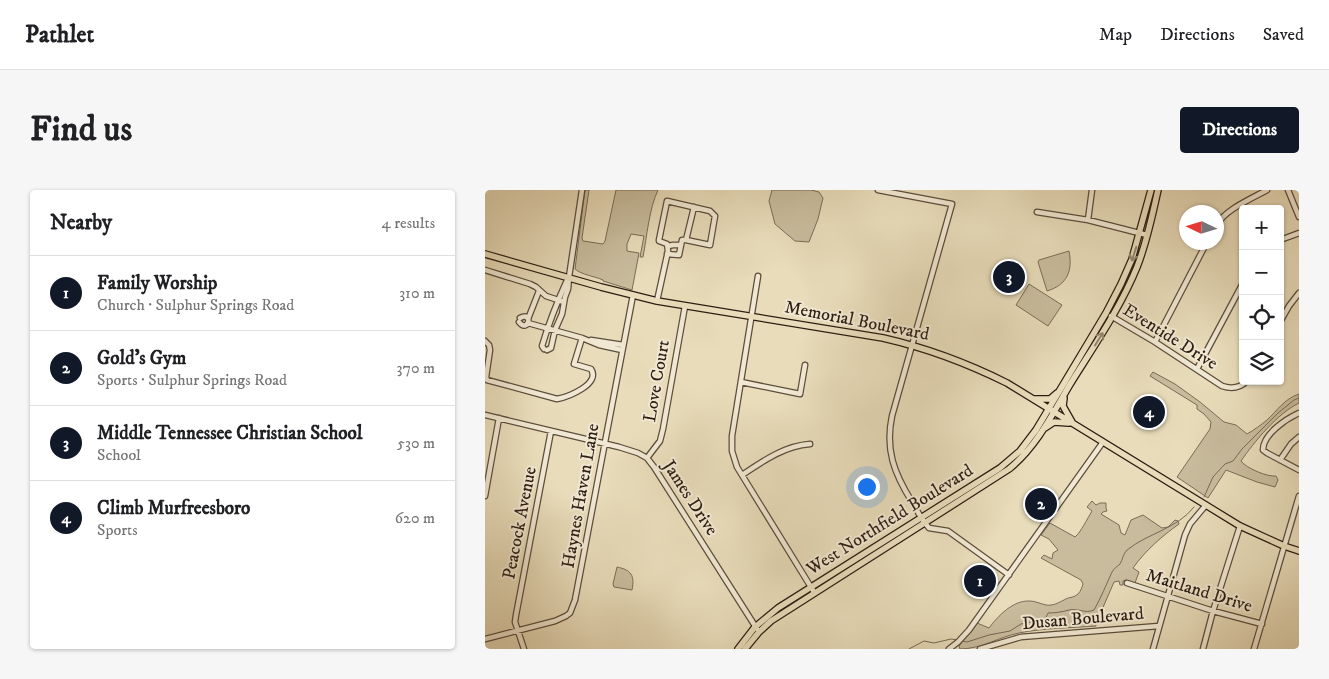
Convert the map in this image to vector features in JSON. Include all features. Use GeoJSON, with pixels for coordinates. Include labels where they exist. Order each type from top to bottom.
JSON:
{"type":"FeatureCollection","features":[{"type":"Feature","properties":{"kind":"main road"},"geometry":{"type":"LineString","coordinates":[[1033,399],[1050,399],[1062,392],[1121,284],[1132,259],[1151,190]]}},
{"type":"Feature","properties":{"kind":"main road"},"geometry":{"type":"LineString","coordinates":[[1051,410],[1112,317],[1137,267],[1158,190]]}},
{"type":"Feature","properties":{"kind":"main road","name":"Memorial Boulevard"},"geometry":{"type":"LineString","coordinates":[[485,254],[657,301],[883,338],[936,352],[981,370],[1007,384],[1240,526],[1299,551]]}},
{"type":"Feature","properties":{"kind":"main road"},"geometry":{"type":"LineString","coordinates":[[1062,392],[1063,406],[1073,424]]}},
{"type":"Feature","properties":{"kind":"main road"},"geometry":{"type":"LineString","coordinates":[[1033,399],[1042,412],[1040,424]]}},
{"type":"Feature","properties":{"kind":"main road","name":"West Northfield Boulevard"},"geometry":{"type":"LineString","coordinates":[[923,520],[1009,469],[1028,451],[1042,431],[1051,410]]}},
{"type":"Feature","properties":{"kind":"main road","name":"West Northfield Boulevard"},"geometry":{"type":"LineString","coordinates":[[738,649],[757,630],[813,589],[923,520],[1001,468],[1020,451],[1051,410]]}},
{"type":"Feature","properties":{"kind":"main road"},"geometry":{"type":"LineString","coordinates":[[1042,431],[1054,422],[1073,424]]}},
{"type":"Feature","properties":{"kind":"main road","name":"West Northfield Boulevard"},"geometry":{"type":"LineString","coordinates":[[745,649],[757,630]]}},
{"type":"Feature","properties":{"kind":"street"},"geometry":{"type":"LineString","coordinates":[[562,301],[562,314],[555,330],[551,348],[546,349],[542,346],[547,328],[562,301],[569,277],[582,190]]}},
{"type":"Feature","properties":{"kind":"street"},"geometry":{"type":"LineString","coordinates":[[878,190],[952,204],[892,416],[889,439],[894,468],[903,487],[929,528],[948,531],[1009,574]]}},
{"type":"Feature","properties":{"kind":"street"},"geometry":{"type":"LineString","coordinates":[[1088,220],[1093,190]]}},
{"type":"Feature","properties":{"kind":"street"},"geometry":{"type":"LineString","coordinates":[[1224,217],[1237,206],[1267,190]]}},
{"type":"Feature","properties":{"kind":"street"},"geometry":{"type":"LineString","coordinates":[[1288,190],[1299,217]]}},
{"type":"Feature","properties":{"kind":"street"},"geometry":{"type":"LineString","coordinates":[[657,301],[668,246],[666,242],[659,241],[667,201],[710,211],[715,216],[710,245],[686,240]]}},
{"type":"Feature","properties":{"kind":"street"},"geometry":{"type":"LineString","coordinates":[[667,254],[679,255],[683,240],[686,240],[694,207]]}},
{"type":"Feature","properties":{"kind":"street"},"geometry":{"type":"LineString","coordinates":[[1037,212],[1088,220],[1147,235]]}},
{"type":"Feature","properties":{"kind":"street"},"geometry":{"type":"LineString","coordinates":[[1284,239],[1299,233]]}},
{"type":"Feature","properties":{"kind":"street"},"geometry":{"type":"LineString","coordinates":[[668,246],[673,244],[681,245]]}},
{"type":"Feature","properties":{"kind":"street"},"geometry":{"type":"LineString","coordinates":[[1155,342],[1203,250]]}},
{"type":"Feature","properties":{"kind":"street"},"geometry":{"type":"LineString","coordinates":[[485,270],[530,284],[546,296],[562,301]]}},
{"type":"Feature","properties":{"kind":"street"},"geometry":{"type":"LineString","coordinates":[[758,276],[732,439],[732,451],[737,467],[813,589]]}},
{"type":"Feature","properties":{"kind":"street"},"geometry":{"type":"LineString","coordinates":[[1197,369],[1239,290]]}},
{"type":"Feature","properties":{"kind":"street"},"geometry":{"type":"LineString","coordinates":[[539,291],[528,321],[523,326],[519,320],[524,316],[528,321],[547,328],[623,348]]}},
{"type":"Feature","properties":{"kind":"street"},"geometry":{"type":"LineString","coordinates":[[1284,315],[1299,293]]}},
{"type":"Feature","properties":{"kind":"street","name":"Haynes Haven Lane"},"geometry":{"type":"LineString","coordinates":[[485,639],[555,621],[566,616],[573,608],[633,295]]}},
{"type":"Feature","properties":{"kind":"street","name":"Love Court"},"geometry":{"type":"LineString","coordinates":[[647,458],[660,440],[663,429],[685,306]]}},
{"type":"Feature","properties":{"kind":"street","name":"Eventide Drive"},"geometry":{"type":"LineString","coordinates":[[1105,313],[1155,342],[1222,386],[1229,389],[1241,385]]}},
{"type":"Feature","properties":{"kind":"street"},"geometry":{"type":"LineString","coordinates":[[485,341],[489,345],[490,350],[487,380],[557,399],[566,397],[588,385],[593,377],[591,369],[574,364],[582,338]]}},
{"type":"Feature","properties":{"kind":"street"},"geometry":{"type":"LineString","coordinates":[[741,382],[800,394],[805,365]]}},
{"type":"Feature","properties":{"kind":"street"},"geometry":{"type":"LineString","coordinates":[[1299,414],[1284,421],[1262,447],[1263,450],[1299,470]]}},
{"type":"Feature","properties":{"kind":"street","name":"James Drive"},"geometry":{"type":"LineString","coordinates":[[485,415],[638,453],[647,458],[672,494],[757,630]]}},
{"type":"Feature","properties":{"kind":"street"},"geometry":{"type":"LineString","coordinates":[[485,496],[499,418]]}},
{"type":"Feature","properties":{"kind":"street","name":"Peacock Avenue"},"geometry":{"type":"LineString","coordinates":[[524,649],[515,622],[551,431]]}},
{"type":"Feature","properties":{"kind":"street"},"geometry":{"type":"LineString","coordinates":[[1280,460],[1291,444],[1299,437]]}},
{"type":"Feature","properties":{"kind":"street"},"geometry":{"type":"LineString","coordinates":[[949,649],[969,630],[1103,442]]}},
{"type":"Feature","properties":{"kind":"street"},"geometry":{"type":"LineString","coordinates":[[742,475],[772,456],[794,446],[810,444]]}},
{"type":"Feature","properties":{"kind":"street"},"geometry":{"type":"LineString","coordinates":[[1254,649],[1299,496]]}},
{"type":"Feature","properties":{"kind":"street"},"geometry":{"type":"LineString","coordinates":[[1153,649],[1185,535],[1190,524],[1206,505]]}},
{"type":"Feature","properties":{"kind":"street"},"geometry":{"type":"LineString","coordinates":[[1203,649],[1213,610],[1240,526]]}},
{"type":"Feature","properties":{"kind":"street","name":"Maitland Drive"},"geometry":{"type":"LineString","coordinates":[[1127,584],[1262,624]]}},
{"type":"Feature","properties":{"kind":"street","name":"Dusan Boulevard"},"geometry":{"type":"LineString","coordinates":[[981,649],[1021,637],[1159,626]]}},
{"type":"Feature","properties":{"kind":"shaded area"},"geometry":{"type":"Polygon","coordinates":[[[585,190],[589,190],[583,241],[603,244],[616,190],[658,190],[650,214],[643,257],[640,257],[644,236],[631,234],[627,244],[627,251],[639,253],[632,290],[581,273],[575,269],[585,190]]]}},
{"type":"Feature","properties":{"kind":"shaded area"},"geometry":{"type":"Polygon","coordinates":[[[772,190],[811,190],[819,192],[823,198],[818,219],[809,242],[795,241],[775,224],[769,201],[772,190]]]}},
{"type":"Feature","properties":{"kind":"shaded area"},"geometry":{"type":"Polygon","coordinates":[[[1069,251],[1070,265],[1067,276],[1059,285],[1047,291],[1039,260],[1069,251]]]}},
{"type":"Feature","properties":{"kind":"shaded area"},"geometry":{"type":"Polygon","coordinates":[[[1029,284],[1062,305],[1048,326],[1016,305],[1029,284]]]}},
{"type":"Feature","properties":{"kind":"shaded area"},"geometry":{"type":"Polygon","coordinates":[[[1153,372],[1175,384],[1224,422],[1236,425],[1247,434],[1267,420],[1285,402],[1299,394],[1299,403],[1275,421],[1241,461],[1257,472],[1276,476],[1278,480],[1275,487],[1226,470],[1208,498],[1177,477],[1210,429],[1211,422],[1197,409],[1197,405],[1150,376],[1153,372]]]}},
{"type":"Feature","properties":{"kind":"shaded area"},"geometry":{"type":"Polygon","coordinates":[[[1092,501],[1096,505],[1106,503],[1107,511],[1101,514],[1119,525],[1121,533],[1125,535],[1131,520],[1143,515],[1162,528],[1168,527],[1175,520],[1179,524],[1154,544],[1133,568],[1139,572],[1135,583],[1126,580],[1123,581],[1123,585],[1120,585],[1119,581],[1114,582],[1101,614],[1095,620],[1096,626],[1028,631],[983,645],[960,649],[959,646],[977,623],[989,628],[1001,614],[1018,603],[1034,601],[1051,605],[1078,594],[1083,584],[1081,580],[1041,558],[1044,555],[1052,559],[1053,553],[1058,550],[1049,539],[1041,535],[1050,523],[1075,537],[1092,511],[1087,507],[1092,501]]]}},
{"type":"Feature","properties":{"kind":"shaded area"},"geometry":{"type":"Polygon","coordinates":[[[617,567],[631,574],[633,580],[632,590],[614,587],[617,567]]]}},
{"type":"Feature","properties":{"kind":"waterway"},"geometry":{"type":"LineString","coordinates":[[1204,497],[1213,477],[1225,464],[1233,461],[1242,449],[1278,413],[1299,398]]}},
{"type":"Feature","properties":{"kind":"waterway"},"geometry":{"type":"LineString","coordinates":[[962,641],[967,642],[1010,631],[1021,624],[1044,622],[1048,613],[1094,610],[1112,572],[1120,564],[1127,550],[1179,521],[1194,507]]}},
{"type":"Feature","properties":{"kind":"waterway"},"geometry":{"type":"LineString","coordinates":[[909,649],[924,641],[934,643],[951,639],[958,640]]}},
{"type":"Feature","properties":{"kind":"place","name":"Middle Tennessee Christian School"},"geometry":{"type":"Point","coordinates":[1009,277]}},
{"type":"Feature","properties":{"kind":"place","name":"Climb Murfreesboro"},"geometry":{"type":"Point","coordinates":[1149,412]}},
{"type":"Feature","properties":{"kind":"place","name":"Gold's Gym"},"geometry":{"type":"Point","coordinates":[1041,504]}},
{"type":"Feature","properties":{"kind":"place","name":"Family Worship"},"geometry":{"type":"Point","coordinates":[980,581]}}]}
